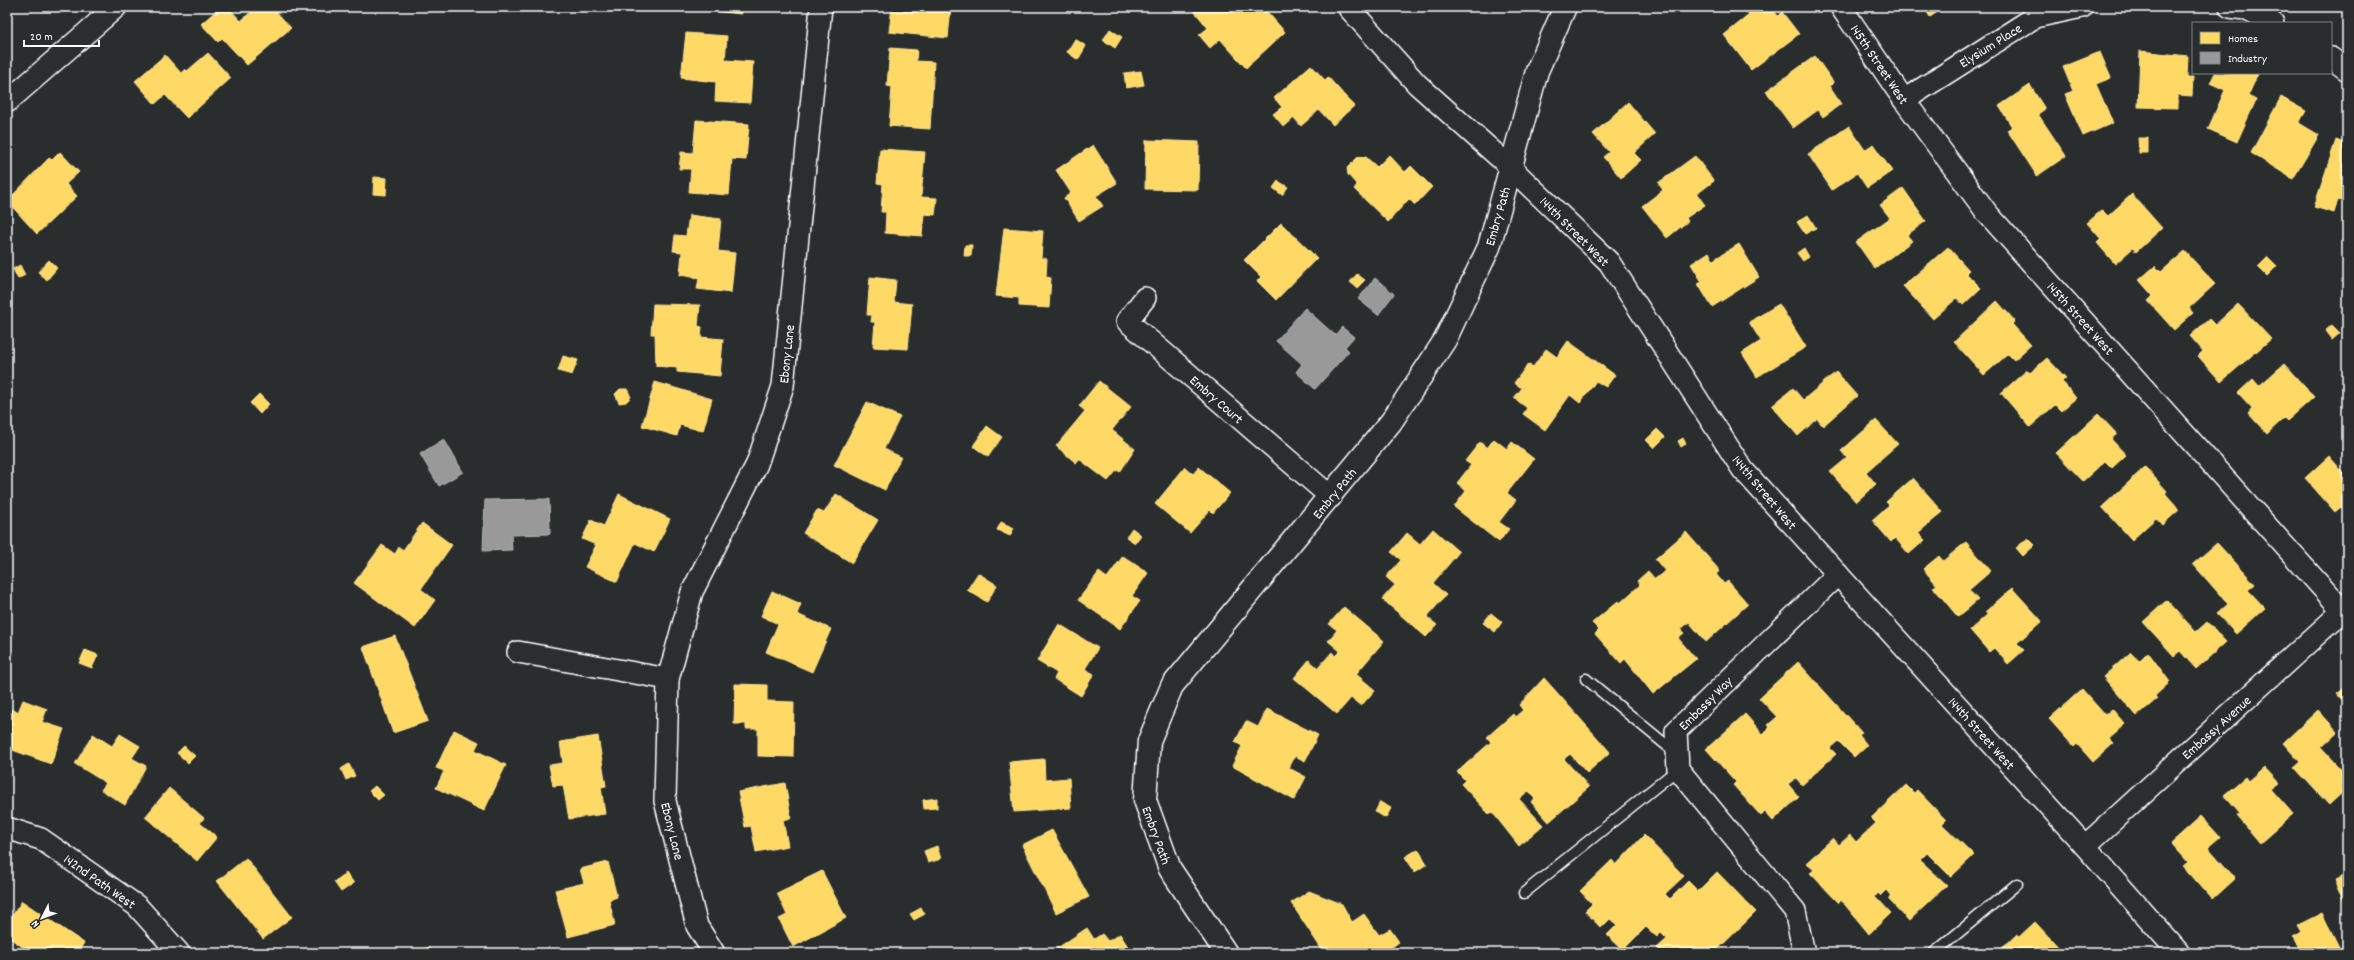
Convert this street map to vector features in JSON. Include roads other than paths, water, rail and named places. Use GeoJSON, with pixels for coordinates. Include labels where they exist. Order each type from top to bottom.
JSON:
{"type":"FeatureCollection","features":[{"type":"Feature","properties":{"kind":"street"},"geometry":{"type":"LineString","coordinates":[[7,102],[116,7]]}},
{"type":"Feature","properties":{"kind":"street","name":"Ebony Lane"},"geometry":{"type":"LineString","coordinates":[[714,953],[697,926],[664,801],[668,679],[692,592],[757,464],[783,386],[821,7]]}},
{"type":"Feature","properties":{"kind":"street","name":"144th Street West"},"geometry":{"type":"LineString","coordinates":[[1348,7],[1417,84],[1510,167],[1609,262],[1743,470],[2085,846],[2179,953]]}},
{"type":"Feature","properties":{"kind":"street","name":"Embry Path"},"geometry":{"type":"LineString","coordinates":[[1226,953],[1170,869],[1145,800],[1149,741],[1172,686],[1331,497],[1391,422],[1445,340],[1489,247],[1537,72],[1566,7]]}},
{"type":"Feature","properties":{"kind":"street","name":"145th Street West"},"geometry":{"type":"LineString","coordinates":[[1841,7],[1904,100],[1987,213],[2345,609]]}},
{"type":"Feature","properties":{"kind":"street","name":"Elysium Place"},"geometry":{"type":"LineString","coordinates":[[1904,100],[2036,17],[2082,7]]}},
{"type":"Feature","properties":{"kind":"street"},"geometry":{"type":"LineString","coordinates":[[2230,7],[2245,9],[2271,22]]}},
{"type":"Feature","properties":{"kind":"street"},"geometry":{"type":"LineString","coordinates":[[2332,59],[2347,70]]}},
{"type":"Feature","properties":{"kind":"street","name":"Embry Court"},"geometry":{"type":"LineString","coordinates":[[1145,298],[1127,321],[1331,497]]}},
{"type":"Feature","properties":{"kind":"street","name":"Embassy Way"},"geometry":{"type":"LineString","coordinates":[[1677,762],[1676,731],[1838,574]]}},
{"type":"Feature","properties":{"kind":"street","name":"Embassy Avenue"},"geometry":{"type":"LineString","coordinates":[[2085,846],[2345,609]]}},
{"type":"Feature","properties":{"kind":"street"},"geometry":{"type":"LineString","coordinates":[[518,652],[668,679]]}},
{"type":"Feature","properties":{"kind":"street"},"geometry":{"type":"LineString","coordinates":[[1677,762],[1795,911],[1804,953]]}},
{"type":"Feature","properties":{"kind":"street","name":"142nd Path West"},"geometry":{"type":"LineString","coordinates":[[7,828],[41,839],[137,906],[179,953]]}},
{"type":"Feature","properties":{"kind":"lane"},"geometry":{"type":"LineString","coordinates":[[1524,893],[1677,762],[1586,679]]}},
{"type":"Feature","properties":{"kind":"lane"},"geometry":{"type":"LineString","coordinates":[[1934,953],[2017,884]]}}]}
